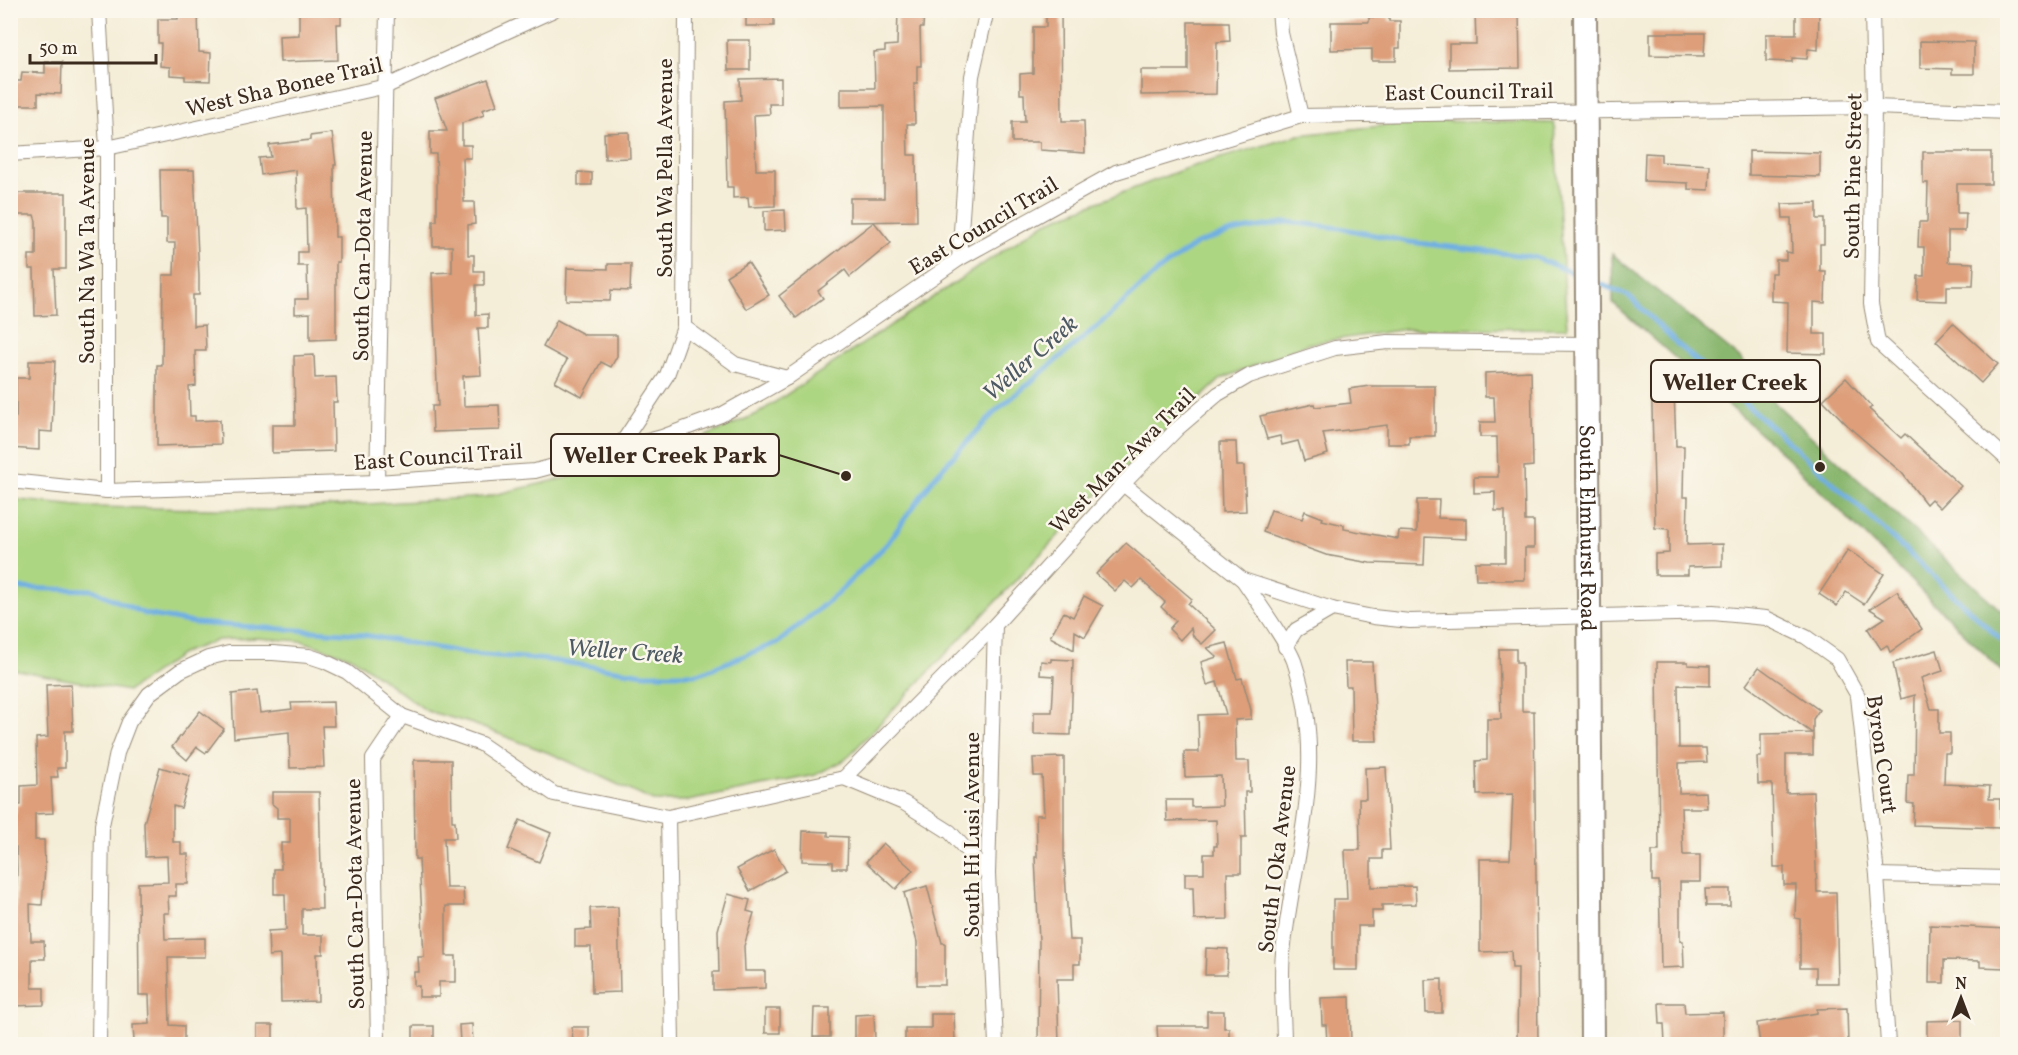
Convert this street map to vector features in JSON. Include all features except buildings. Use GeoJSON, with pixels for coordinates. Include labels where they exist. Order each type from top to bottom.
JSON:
{"type":"FeatureCollection","features":[{"type":"Feature","properties":{"kind":"main road","name":"South Elmhurst Road"},"geometry":{"type":"LineString","coordinates":[[1585,10],[1592,1044]]}},
{"type":"Feature","properties":{"kind":"street","name":"South Na Wa Ta Avenue"},"geometry":{"type":"LineString","coordinates":[[99,10],[107,148],[107,491]]}},
{"type":"Feature","properties":{"kind":"street","name":"South Can-Dota Avenue"},"geometry":{"type":"LineString","coordinates":[[377,482],[387,10]]}},
{"type":"Feature","properties":{"kind":"street","name":"West Sha Bonee Trail"},"geometry":{"type":"LineString","coordinates":[[10,154],[107,148],[387,86],[554,10]]}},
{"type":"Feature","properties":{"kind":"street","name":"South Wa Pella Avenue"},"geometry":{"type":"LineString","coordinates":[[618,449],[667,375],[684,327],[686,10]]}},
{"type":"Feature","properties":{"kind":"street"},"geometry":{"type":"LineString","coordinates":[[959,259],[972,76],[987,10]]}},
{"type":"Feature","properties":{"kind":"street"},"geometry":{"type":"LineString","coordinates":[[1280,10],[1281,33],[1301,116]]}},
{"type":"Feature","properties":{"kind":"street","name":"South Pine Street"},"geometry":{"type":"LineString","coordinates":[[1872,10],[1874,107],[1871,304],[1878,342],[2007,460]]}},
{"type":"Feature","properties":{"kind":"street","name":"East Council Trail"},"geometry":{"type":"LineString","coordinates":[[10,481],[107,491],[377,482],[535,471],[662,437],[721,415],[787,378],[959,259],[1116,172],[1301,116],[1586,109],[1874,107],[2007,112]]}},
{"type":"Feature","properties":{"kind":"street"},"geometry":{"type":"LineString","coordinates":[[684,327],[735,364],[787,378]]}},
{"type":"Feature","properties":{"kind":"street","name":"West Man-Awa Trail"},"geometry":{"type":"LineString","coordinates":[[844,778],[994,625],[1123,484],[1177,429],[1218,394],[1249,376],[1335,348],[1389,342],[1587,344]]}},
{"type":"Feature","properties":{"kind":"street"},"geometry":{"type":"LineString","coordinates":[[1123,484],[1243,580]]}},
{"type":"Feature","properties":{"kind":"street","name":"Byron Court"},"geometry":{"type":"LineString","coordinates":[[1243,580],[1332,609],[1373,618],[1410,621],[1713,613],[1766,618],[1806,637],[1837,659],[1858,696],[1877,875],[1888,1044]]}},
{"type":"Feature","properties":{"kind":"street","name":"South I Oka Avenue"},"geometry":{"type":"LineString","coordinates":[[1243,580],[1293,659],[1307,713],[1311,752],[1309,799],[1283,955],[1284,1044]]}},
{"type":"Feature","properties":{"kind":"street"},"geometry":{"type":"LineString","coordinates":[[1286,647],[1296,630],[1332,609]]}},
{"type":"Feature","properties":{"kind":"street","name":"South Hi Lusi Avenue"},"geometry":{"type":"LineString","coordinates":[[994,625],[988,874],[996,1044]]}},
{"type":"Feature","properties":{"kind":"street"},"geometry":{"type":"LineString","coordinates":[[99,1044],[102,825],[117,753],[129,722],[149,694],[180,671],[208,658],[249,651],[309,656],[347,672],[402,716],[481,744],[554,794],[668,817],[844,778],[904,802],[951,832],[988,874]]}},
{"type":"Feature","properties":{"kind":"street","name":"South Can-Dota Avenue"},"geometry":{"type":"LineString","coordinates":[[378,1044],[373,759],[402,716]]}},
{"type":"Feature","properties":{"kind":"street"},"geometry":{"type":"LineString","coordinates":[[668,817],[672,1044]]}},
{"type":"Feature","properties":{"kind":"street"},"geometry":{"type":"LineString","coordinates":[[1877,875],[2007,878]]}},
{"type":"Feature","properties":{"kind":"green space"},"geometry":{"type":"Polygon","coordinates":[[[1426,121],[1554,123],[1567,328],[1406,329],[1307,344],[1221,379],[1094,498],[845,760],[816,775],[688,801],[653,801],[557,756],[470,723],[427,711],[353,658],[302,641],[256,638],[218,640],[185,652],[128,691],[11,669],[10,499],[88,507],[269,510],[485,497],[663,455],[757,414],[1046,222],[1187,168],[1299,135],[1426,121]]]}},
{"type":"Feature","properties":{"kind":"green space"},"geometry":{"type":"Polygon","coordinates":[[[1612,254],[1741,359],[1776,404],[2007,616],[2007,676],[1776,447],[1613,303],[1612,254]]]}},
{"type":"Feature","properties":{"kind":"waterway","name":"Weller Creek"},"geometry":{"type":"LineString","coordinates":[[10,588],[93,590],[145,614],[194,623],[358,634],[471,654],[548,660],[644,674],[698,674],[779,642],[838,593],[887,544],[936,475],[996,411],[1101,323],[1158,271],[1196,244],[1231,232],[1288,222],[1340,228],[1409,242],[1534,257],[1580,276]]}},
{"type":"Feature","properties":{"kind":"waterway","name":"Weller Creek"},"geometry":{"type":"LineString","coordinates":[[1591,280],[1629,296],[1676,343],[1797,449],[2008,646]]}},
{"type":"Feature","properties":{"kind":"place","name":"Weller Creek"},"geometry":{"type":"Point","coordinates":[1820,467]}},
{"type":"Feature","properties":{"kind":"place","name":"Weller Creek Park"},"geometry":{"type":"Point","coordinates":[846,476]}}]}
